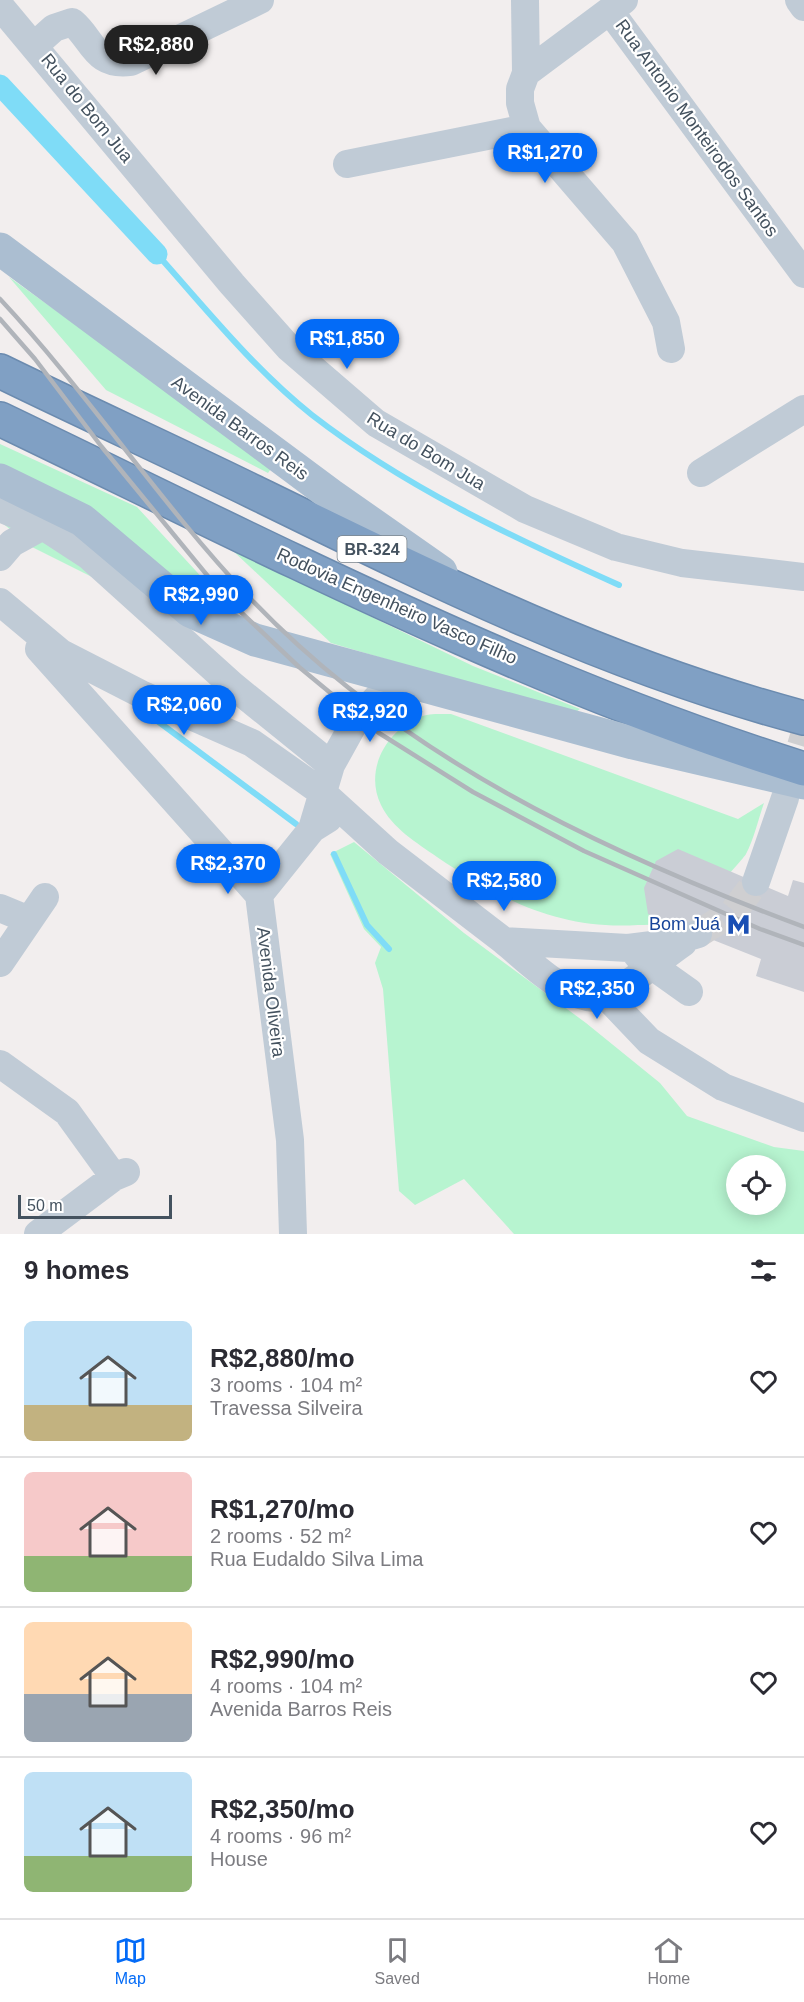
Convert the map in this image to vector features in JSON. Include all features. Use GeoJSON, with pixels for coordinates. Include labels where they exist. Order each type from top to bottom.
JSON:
{"type":"FeatureCollection","features":[{"type":"Feature","properties":{"kind":"highway","name":"BR-324"},"geometry":{"type":"LineString","coordinates":[[3,372],[484,603],[629,664],[747,703],[804,718]]}},
{"type":"Feature","properties":{"kind":"highway","name":"Rodovia Engenheiro Vasco Filho"},"geometry":{"type":"LineString","coordinates":[[0,419],[418,619],[738,748],[804,769]]}},
{"type":"Feature","properties":{"kind":"main road","name":"Avenida Barros Reis"},"geometry":{"type":"LineString","coordinates":[[0,249],[331,495],[484,603]]}},
{"type":"Feature","properties":{"kind":"main road"},"geometry":{"type":"LineString","coordinates":[[0,480],[82,520],[190,611],[255,640],[633,743],[795,790]]}},
{"type":"Feature","properties":{"kind":"street"},"geometry":{"type":"LineString","coordinates":[[34,45],[54,28],[69,21],[75,25],[92,49],[106,59],[118,63],[131,62],[260,0]]}},
{"type":"Feature","properties":{"kind":"street"},"geometry":{"type":"LineString","coordinates":[[525,0],[526,73],[520,89],[520,103],[527,128],[618,232],[666,322],[672,349]]}},
{"type":"Feature","properties":{"kind":"street"},"geometry":{"type":"LineString","coordinates":[[799,0],[804,7]]}},
{"type":"Feature","properties":{"kind":"street"},"geometry":{"type":"LineString","coordinates":[[526,73],[617,5]]}},
{"type":"Feature","properties":{"kind":"street","name":"Rua Antonio Monteirodos Santos"},"geometry":{"type":"LineString","coordinates":[[617,5],[804,274]]}},
{"type":"Feature","properties":{"kind":"street","name":"Rua do Bom Jua"},"geometry":{"type":"LineString","coordinates":[[0,6],[232,284],[289,348],[376,423],[525,509],[616,548],[682,563],[804,577]]}},
{"type":"Feature","properties":{"kind":"street"},"geometry":{"type":"LineString","coordinates":[[347,164],[527,128]]}},
{"type":"Feature","properties":{"kind":"street"},"geometry":{"type":"LineString","coordinates":[[701,473],[804,409]]}},
{"type":"Feature","properties":{"kind":"street"},"geometry":{"type":"LineString","coordinates":[[0,508],[43,526],[89,556],[232,685],[332,765]]}},
{"type":"Feature","properties":{"kind":"street"},"geometry":{"type":"LineString","coordinates":[[0,557],[12,543],[43,526]]}},
{"type":"Feature","properties":{"kind":"street"},"geometry":{"type":"LineString","coordinates":[[0,603],[61,653],[141,694],[252,743],[332,801],[388,852],[558,985],[582,997],[606,996],[694,935],[668,943],[628,948],[504,941]]}},
{"type":"Feature","properties":{"kind":"street"},"geometry":{"type":"LineString","coordinates":[[21,622],[40,650],[259,895],[332,801],[332,765],[356,720],[395,680]]}},
{"type":"Feature","properties":{"kind":"street"},"geometry":{"type":"LineString","coordinates":[[756,882],[795,790]]}},
{"type":"Feature","properties":{"kind":"street","name":"Avenida Oliveira"},"geometry":{"type":"LineString","coordinates":[[259,895],[290,1140],[293,1234]]}},
{"type":"Feature","properties":{"kind":"street"},"geometry":{"type":"LineString","coordinates":[[0,963],[45,897]]}},
{"type":"Feature","properties":{"kind":"street"},"geometry":{"type":"LineString","coordinates":[[0,908],[29,921]]}},
{"type":"Feature","properties":{"kind":"street"},"geometry":{"type":"LineString","coordinates":[[628,948],[690,992]]}},
{"type":"Feature","properties":{"kind":"street"},"geometry":{"type":"LineString","coordinates":[[606,996],[649,1041],[723,1087],[804,1118]]}},
{"type":"Feature","properties":{"kind":"street"},"geometry":{"type":"LineString","coordinates":[[0,1064],[67,1112],[120,1175],[38,1234]]}},
{"type":"Feature","properties":{"kind":"green space"},"geometry":{"type":"Polygon","coordinates":[[[9,277],[273,466],[268,473],[106,390],[9,277]]]}},
{"type":"Feature","properties":{"kind":"green space"},"geometry":{"type":"Polygon","coordinates":[[[0,444],[137,507],[243,622],[92,577],[30,546],[0,521],[0,444]]]}},
{"type":"Feature","properties":{"kind":"green space"},"geometry":{"type":"Polygon","coordinates":[[[231,549],[473,666],[580,709],[573,714],[331,643],[231,549]]]}},
{"type":"Feature","properties":{"kind":"green space"},"geometry":{"type":"Polygon","coordinates":[[[451,714],[738,819],[764,803],[749,848],[736,867],[691,914],[669,923],[609,925],[582,923],[532,909],[508,899],[461,872],[406,834],[386,813],[376,792],[375,778],[381,753],[397,732],[408,723],[423,716],[451,714]]]}},
{"type":"Feature","properties":{"kind":"green space"},"geometry":{"type":"Polygon","coordinates":[[[354,842],[464,933],[586,1023],[660,1083],[687,1116],[774,1147],[804,1151],[804,1234],[514,1234],[464,1179],[415,1205],[399,1191],[383,989],[375,963],[381,947],[364,929],[330,854],[354,842]]]}},
{"type":"Feature","properties":{"kind":"building","name":"Bom Juá"},"geometry":{"type":"Polygon","coordinates":[[[678,849],[788,896],[793,880],[804,883],[804,992],[756,976],[761,959],[648,914],[644,888],[656,861],[678,849]]]}},
{"type":"Feature","properties":{"kind":"waterway"},"geometry":{"type":"LineString","coordinates":[[0,85],[157,254]]}},
{"type":"Feature","properties":{"kind":"waterway"},"geometry":{"type":"LineString","coordinates":[[157,254],[231,338],[270,378],[312,415],[348,441],[384,465],[460,509],[619,585]]}},
{"type":"Feature","properties":{"kind":"waterway"},"geometry":{"type":"LineString","coordinates":[[140,708],[296,824]]}},
{"type":"Feature","properties":{"kind":"waterway"},"geometry":{"type":"LineString","coordinates":[[334,854],[367,925],[389,949]]}},
{"type":"Feature","properties":{"kind":"tunnel"},"geometry":{"type":"LineString","coordinates":[[789,786],[804,736]]}},
{"type":"Feature","properties":{"kind":"tunnel"},"geometry":{"type":"LineString","coordinates":[[698,934],[734,911],[756,882]]}},
{"type":"Feature","properties":{"kind":"railway"},"geometry":{"type":"LineString","coordinates":[[0,299],[63,372],[215,560],[248,596],[307,653],[370,705],[437,751],[506,793],[579,831],[653,866],[804,927]]}},
{"type":"Feature","properties":{"kind":"railway"},"geometry":{"type":"LineString","coordinates":[[0,319],[35,359],[101,446],[225,597],[299,667],[379,733],[473,792],[584,851],[760,929],[804,945]]}},
{"type":"Feature","properties":{"kind":"place","name":"Bom Juá"},"geometry":{"type":"Point","coordinates":[738,924]}}]}
